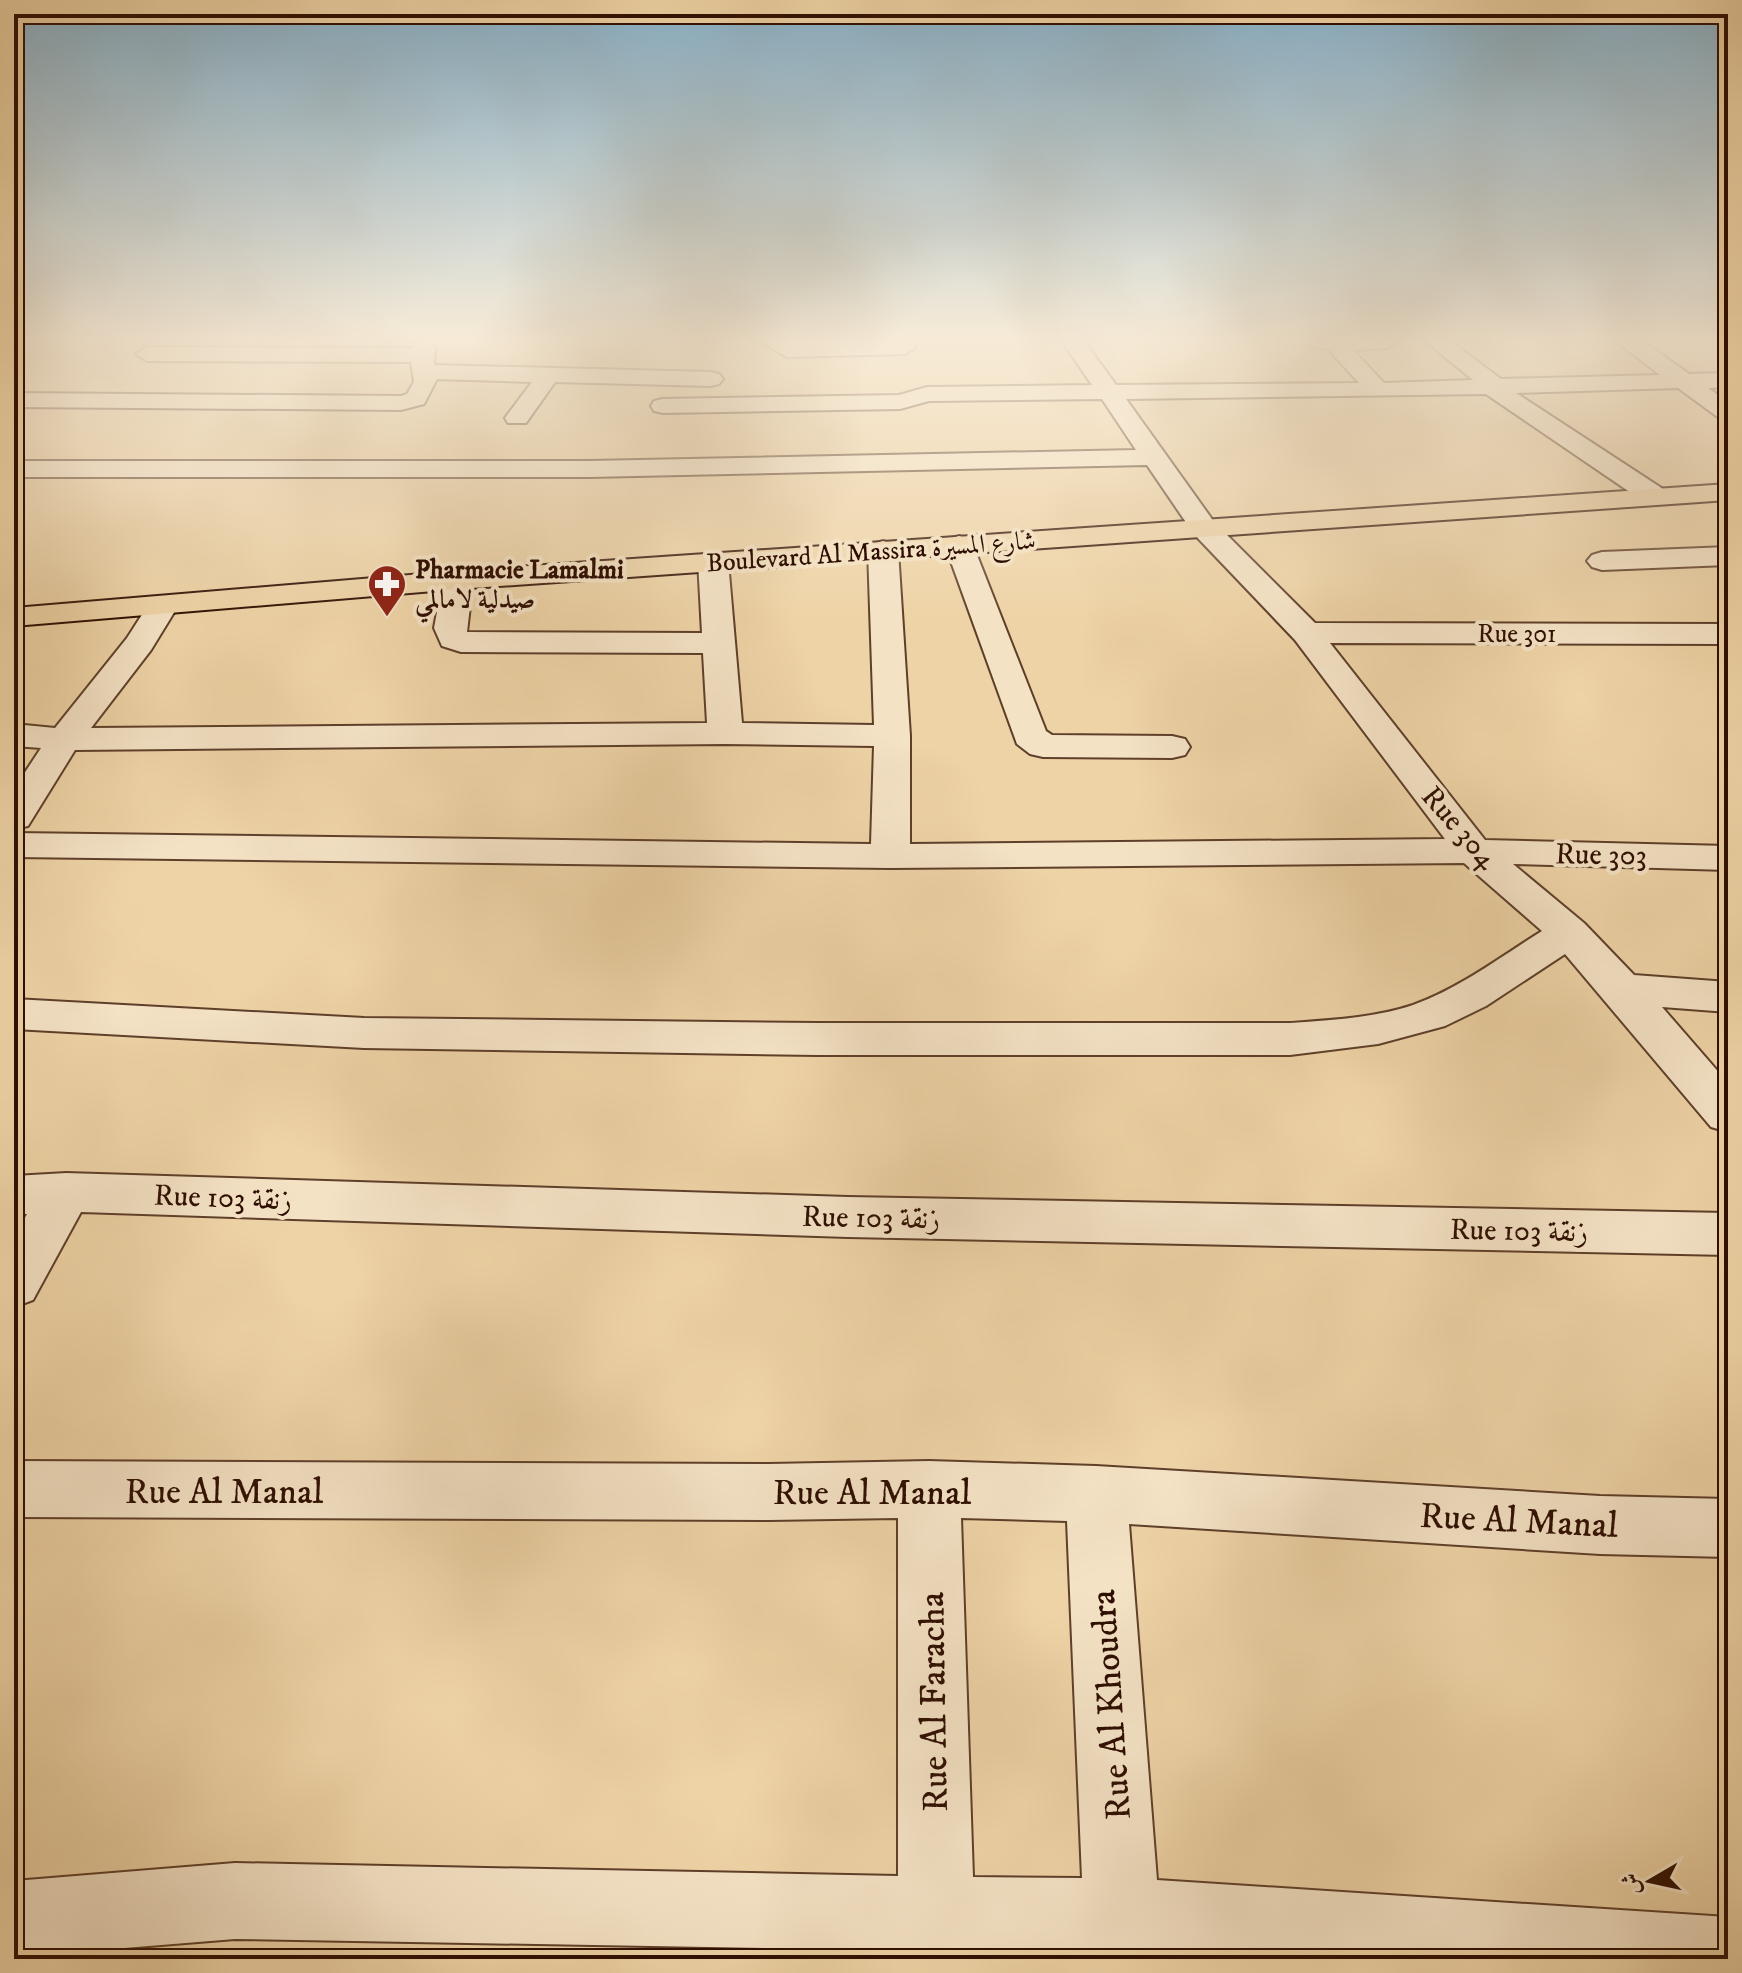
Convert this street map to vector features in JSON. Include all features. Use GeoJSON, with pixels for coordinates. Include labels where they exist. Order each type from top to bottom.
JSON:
{"type":"FeatureCollection","features":[{"type":"Feature","properties":{"kind":"main road","name":"Boulevard Al Massira شارع المسيرة"},"geometry":{"type":"LineString","coordinates":[[14,617],[713,561],[1728,492]]}},
{"type":"Feature","properties":{"kind":"street","name":"Rue 304"},"geometry":{"type":"LineString","coordinates":[[1139,433],[1204,528],[1306,633],[1474,851],[1569,932],[1622,989],[1728,1115]]}},
{"type":"Feature","properties":{"kind":"street"},"geometry":{"type":"LineString","coordinates":[[1562,433],[1656,497]]}},
{"type":"Feature","properties":{"kind":"street"},"geometry":{"type":"LineString","coordinates":[[14,469],[589,469],[1156,457]]}},
{"type":"Feature","properties":{"kind":"street"},"geometry":{"type":"LineString","coordinates":[[959,545],[1030,736],[1035,742],[1043,746],[1172,747]]}},
{"type":"Feature","properties":{"kind":"street"},"geometry":{"type":"LineString","coordinates":[[883,550],[892,736],[890,856]]}},
{"type":"Feature","properties":{"kind":"street"},"geometry":{"type":"LineString","coordinates":[[1602,561],[1728,556]]}},
{"type":"Feature","properties":{"kind":"street"},"geometry":{"type":"LineString","coordinates":[[713,561],[725,733]]}},
{"type":"Feature","properties":{"kind":"street"},"geometry":{"type":"LineString","coordinates":[[458,580],[450,628],[453,639],[461,642],[719,643]]}},
{"type":"Feature","properties":{"kind":"street"},"geometry":{"type":"LineString","coordinates":[[14,818],[64,739],[140,643],[163,606]]}},
{"type":"Feature","properties":{"kind":"street","name":"Rue 301"},"geometry":{"type":"LineString","coordinates":[[1306,633],[1728,634]]}},
{"type":"Feature","properties":{"kind":"street"},"geometry":{"type":"LineString","coordinates":[[14,735],[64,739],[725,733],[892,736]]}},
{"type":"Feature","properties":{"kind":"street","name":"Rue 303"},"geometry":{"type":"LineString","coordinates":[[14,845],[890,856],[1474,851],[1728,858]]}},
{"type":"Feature","properties":{"kind":"street"},"geometry":{"type":"LineString","coordinates":[[14,1014],[364,1033],[818,1039],[1290,1039],[1364,1032],[1410,1022],[1478,992],[1569,932]]}},
{"type":"Feature","properties":{"kind":"street"},"geometry":{"type":"LineString","coordinates":[[1622,989],[1728,997]]}},
{"type":"Feature","properties":{"kind":"street"},"geometry":{"type":"LineString","coordinates":[[14,1285],[66,1192]]}},
{"type":"Feature","properties":{"kind":"street","name":"Rue 103 زنقة"},"geometry":{"type":"LineString","coordinates":[[14,1195],[66,1192],[848,1217],[1728,1234]]}},
{"type":"Feature","properties":{"kind":"street","name":"Rue Al Manal"},"geometry":{"type":"LineString","coordinates":[[14,1489],[769,1492],[929,1489],[1096,1494],[1600,1525],[1728,1528]]}},
{"type":"Feature","properties":{"kind":"street","name":"Rue Al Faracha"},"geometry":{"type":"LineString","coordinates":[[929,1489],[936,1915]]}},
{"type":"Feature","properties":{"kind":"street","name":"Rue Al Khoudra"},"geometry":{"type":"LineString","coordinates":[[1096,1494],[1122,1916]]}},
{"type":"Feature","properties":{"kind":"street"},"geometry":{"type":"LineString","coordinates":[[14,1919],[235,1901],[1122,1916],[1327,1945],[1728,1956]]}},
{"type":"Feature","properties":{"kind":"place","name":"Pharmacie Lamalmi صيدلية لامالمي"},"geometry":{"type":"Point","coordinates":[387,618]}}]}
